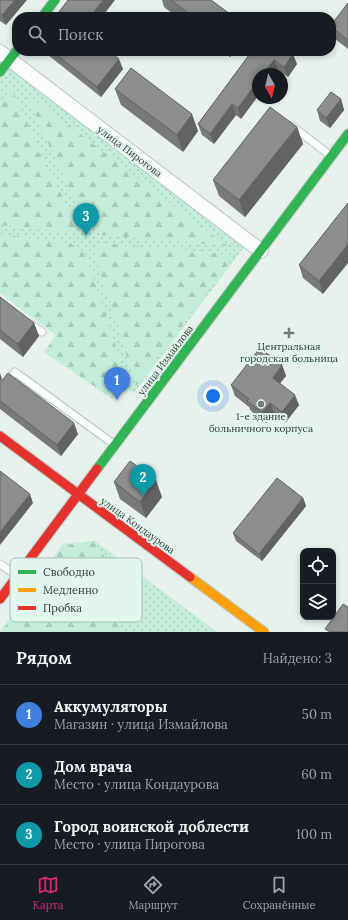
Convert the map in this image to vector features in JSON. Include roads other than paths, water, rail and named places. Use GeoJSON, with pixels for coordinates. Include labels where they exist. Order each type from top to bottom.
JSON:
{"type":"FeatureCollection","features":[{"type":"Feature","properties":{"kind":"street"},"geometry":{"type":"LineString","coordinates":[[46,12],[55,0]]}},
{"type":"Feature","properties":{"kind":"street"},"geometry":{"type":"LineString","coordinates":[[0,72],[9,54]]}},
{"type":"Feature","properties":{"kind":"street","name":"улица Пирогова"},"geometry":{"type":"LineString","coordinates":[[9,54],[261,251]]}},
{"type":"Feature","properties":{"kind":"street","name":"улица Измайлова"},"geometry":{"type":"LineString","coordinates":[[30,558],[348,134]]}},
{"type":"Feature","properties":{"kind":"street","name":"улица Кондаурова"},"geometry":{"type":"LineString","coordinates":[[0,436],[264,632]]}},
{"type":"Feature","properties":{"kind":"street","name":"улица Измайлова"},"geometry":{"type":"LineString","coordinates":[[0,599],[10,585]]}},
{"type":"Feature","properties":{"kind":"lane"},"geometry":{"type":"LineString","coordinates":[[292,126],[332,156]]}},
{"type":"Feature","properties":{"kind":"lane"},"geometry":{"type":"LineString","coordinates":[[24,319],[42,332]]}},
{"type":"Feature","properties":{"kind":"lane"},"geometry":{"type":"LineString","coordinates":[[0,390],[15,372],[115,445]]}},
{"type":"Feature","properties":{"kind":"lane"},"geometry":{"type":"LineString","coordinates":[[0,564],[10,571]]}},
{"type":"Feature","properties":{"kind":"place","name":"Город воинской доблести"},"geometry":{"type":"Point","coordinates":[86,236]}},
{"type":"Feature","properties":{"kind":"place","name":"Центральная городская больница"},"geometry":{"type":"Point","coordinates":[289,333]}},
{"type":"Feature","properties":{"kind":"place","name":"Аккумуляторы"},"geometry":{"type":"Point","coordinates":[117,400]}},
{"type":"Feature","properties":{"kind":"place","name":"1-е здание больничного корпуса"},"geometry":{"type":"Point","coordinates":[261,404]}},
{"type":"Feature","properties":{"kind":"place","name":"Дом врача"},"geometry":{"type":"Point","coordinates":[143,497]}}]}
